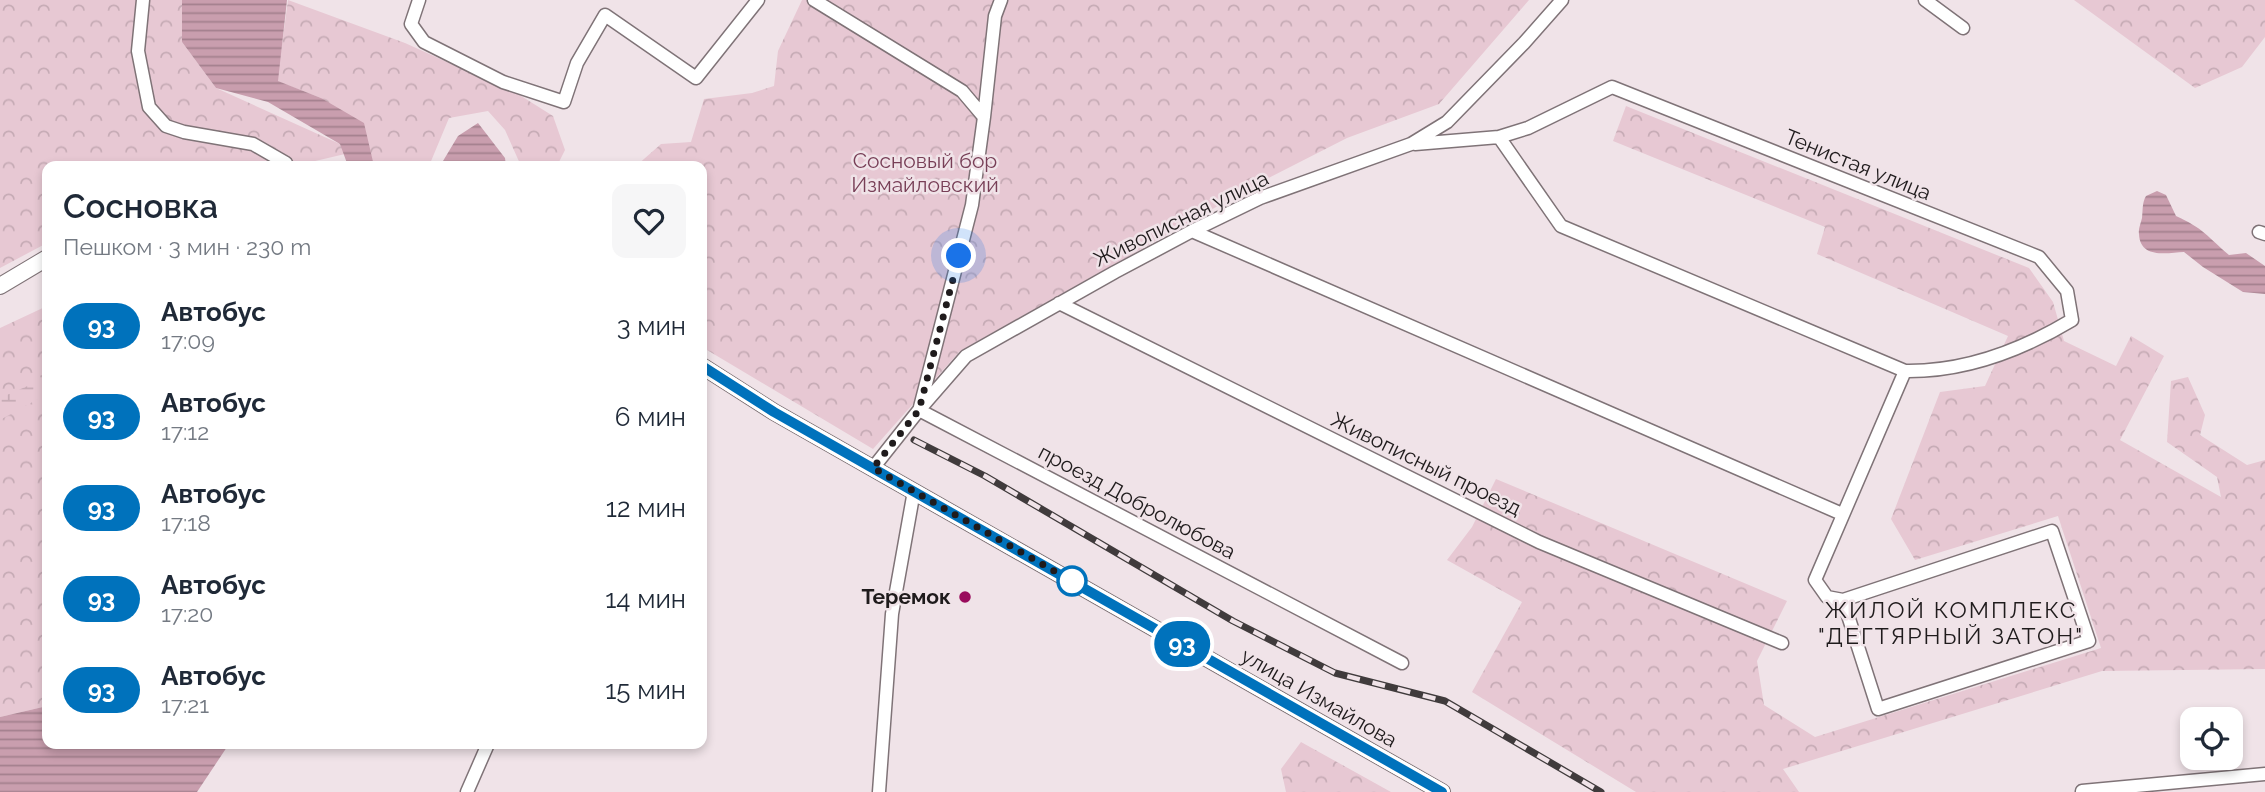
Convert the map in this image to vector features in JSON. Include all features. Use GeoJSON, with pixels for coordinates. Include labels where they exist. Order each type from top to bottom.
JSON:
{"type":"FeatureCollection","features":[{"type":"Feature","properties":{"kind":"main road"},"geometry":{"type":"LineString","coordinates":[[0,286],[42,261]]}},
{"type":"Feature","properties":{"kind":"main road","name":"улица Измайлова"},"geometry":{"type":"LineString","coordinates":[[707,369],[774,412],[1442,792]]}},
{"type":"Feature","properties":{"kind":"street"},"geometry":{"type":"LineString","coordinates":[[143,0],[138,51],[149,107],[166,126],[184,132],[253,144],[283,161]]}},
{"type":"Feature","properties":{"kind":"street"},"geometry":{"type":"LineString","coordinates":[[419,0],[411,24],[424,43],[503,82],[564,102],[577,64],[605,16],[696,78],[758,0]]}},
{"type":"Feature","properties":{"kind":"street"},"geometry":{"type":"LineString","coordinates":[[814,0],[962,91],[984,117]]}},
{"type":"Feature","properties":{"kind":"street"},"geometry":{"type":"LineString","coordinates":[[873,468],[919,410],[972,205],[995,16],[1001,0]]}},
{"type":"Feature","properties":{"kind":"street","name":"Живописная улица"},"geometry":{"type":"LineString","coordinates":[[919,410],[966,356],[1059,303],[1192,231],[1260,198],[1411,144],[1447,122],[1562,0]]}},
{"type":"Feature","properties":{"kind":"street"},"geometry":{"type":"LineString","coordinates":[[1925,0],[1963,28]]}},
{"type":"Feature","properties":{"kind":"street","name":"Тенистая улица"},"geometry":{"type":"LineString","coordinates":[[1411,144],[1499,136],[1528,128],[1612,87],[2039,257],[2067,291],[2073,320],[2044,336],[1976,363],[1905,371]]}},
{"type":"Feature","properties":{"kind":"street"},"geometry":{"type":"LineString","coordinates":[[1499,136],[1561,226],[1905,371],[1815,580],[1828,597],[1843,600],[2052,531],[2089,641],[1878,709],[1843,600]]}},
{"type":"Feature","properties":{"kind":"street"},"geometry":{"type":"LineString","coordinates":[[1192,231],[1842,514]]}},
{"type":"Feature","properties":{"kind":"street","name":"Живописный проезд"},"geometry":{"type":"LineString","coordinates":[[1059,303],[1539,542],[1782,643]]}},
{"type":"Feature","properties":{"kind":"street","name":"проезд Добролюбова"},"geometry":{"type":"LineString","coordinates":[[919,410],[1402,663]]}},
{"type":"Feature","properties":{"kind":"street"},"geometry":{"type":"LineString","coordinates":[[879,792],[892,614],[914,491]]}},
{"type":"Feature","properties":{"kind":"street"},"geometry":{"type":"LineString","coordinates":[[467,792],[486,749]]}},
{"type":"Feature","properties":{"kind":"street"},"geometry":{"type":"LineString","coordinates":[[2082,791],[2265,774]]}},
{"type":"Feature","properties":{"kind":"green space"},"geometry":{"type":"Polygon","coordinates":[[[0,0],[182,0],[182,42],[216,88],[340,144],[321,98],[277,81],[288,0],[405,43],[518,94],[553,116],[565,150],[560,161],[519,161],[505,130],[488,111],[449,118],[431,161],[364,161],[345,154],[315,161],[42,161],[42,246],[0,268],[0,0]]]}},
{"type":"Feature","properties":{"kind":"green space","name":"Сосновый бор Измайловский"},"geometry":{"type":"Polygon","coordinates":[[[802,0],[1529,0],[1439,104],[1347,138],[1257,184],[960,351],[873,449],[707,350],[707,161],[642,161],[661,144],[691,142],[704,99],[752,93],[774,86],[778,51],[802,0]]]}},
{"type":"Feature","properties":{"kind":"green space"},"geometry":{"type":"Polygon","coordinates":[[[2074,0],[2265,0],[2265,37],[2242,67],[2195,88],[2074,0]]]}},
{"type":"Feature","properties":{"kind":"green space"},"geometry":{"type":"Polygon","coordinates":[[[1626,106],[2029,268],[2053,302],[2064,341],[2116,366],[2131,336],[2164,356],[2120,440],[2221,497],[2217,477],[2167,442],[2171,381],[2188,377],[2205,415],[2200,435],[2247,465],[2265,460],[2265,669],[2102,671],[1783,769],[1799,792],[1636,792],[1472,692],[1522,602],[1447,560],[1472,527],[1496,479],[1787,601],[1757,661],[1764,705],[1815,737],[2101,648],[2058,516],[1915,560],[1891,519],[1940,392],[1985,386],[2008,336],[1817,254],[1825,227],[1613,141],[1626,106]]]}},
{"type":"Feature","properties":{"kind":"green space"},"geometry":{"type":"Polygon","coordinates":[[[42,308],[42,707],[0,717],[0,328],[42,308]]]}},
{"type":"Feature","properties":{"kind":"green space"},"geometry":{"type":"Polygon","coordinates":[[[42,370],[42,397],[0,420],[0,398],[39,381],[42,370]]]}},
{"type":"Feature","properties":{"kind":"green space"},"geometry":{"type":"Polygon","coordinates":[[[1301,742],[1391,792],[1286,792],[1281,769],[1301,742]]]}},
{"type":"Feature","properties":{"kind":"shaded area"},"geometry":{"type":"Polygon","coordinates":[[[182,0],[287,0],[278,81],[321,98],[364,123],[373,161],[346,161],[340,144],[268,102],[216,88],[182,42],[182,0]]]}},
{"type":"Feature","properties":{"kind":"shaded area"},"geometry":{"type":"Polygon","coordinates":[[[478,123],[505,161],[443,161],[458,136],[478,123]]]}},
{"type":"Feature","properties":{"kind":"shaded area"},"geometry":{"type":"Polygon","coordinates":[[[2157,191],[2166,195],[2176,216],[2199,229],[2229,255],[2246,253],[2265,266],[2265,294],[2243,292],[2184,252],[2156,253],[2144,248],[2139,232],[2143,204],[2146,196],[2157,191]]]}},
{"type":"Feature","properties":{"kind":"shaded area"},"geometry":{"type":"Polygon","coordinates":[[[42,707],[42,749],[226,749],[197,792],[0,792],[0,717],[42,707]]]}},
{"type":"Feature","properties":{"kind":"railway"},"geometry":{"type":"LineString","coordinates":[[914,440],[985,476],[1233,621],[1335,673],[1445,701],[1601,792]]}},
{"type":"Feature","properties":{"kind":"bus line","name":"93"},"geometry":{"type":"LineString","coordinates":[[707,369],[774,412],[1442,792]]}},
{"type":"Feature","properties":{"kind":"place","name":"Теремок"},"geometry":{"type":"Point","coordinates":[965,597]}},
{"type":"Feature","properties":{"kind":"district","name":"ЖИЛОЙ КОМПЛЕКС \"ДЕГТЯРНЫЙ ЗАТОН\""},"geometry":{"type":"Point","coordinates":[1951,623]}},
{"type":"Feature","properties":{"kind":"route"},"geometry":{"type":"LineString","coordinates":[[959,256],[919,410],[873,468],[1072,581]]}}]}
